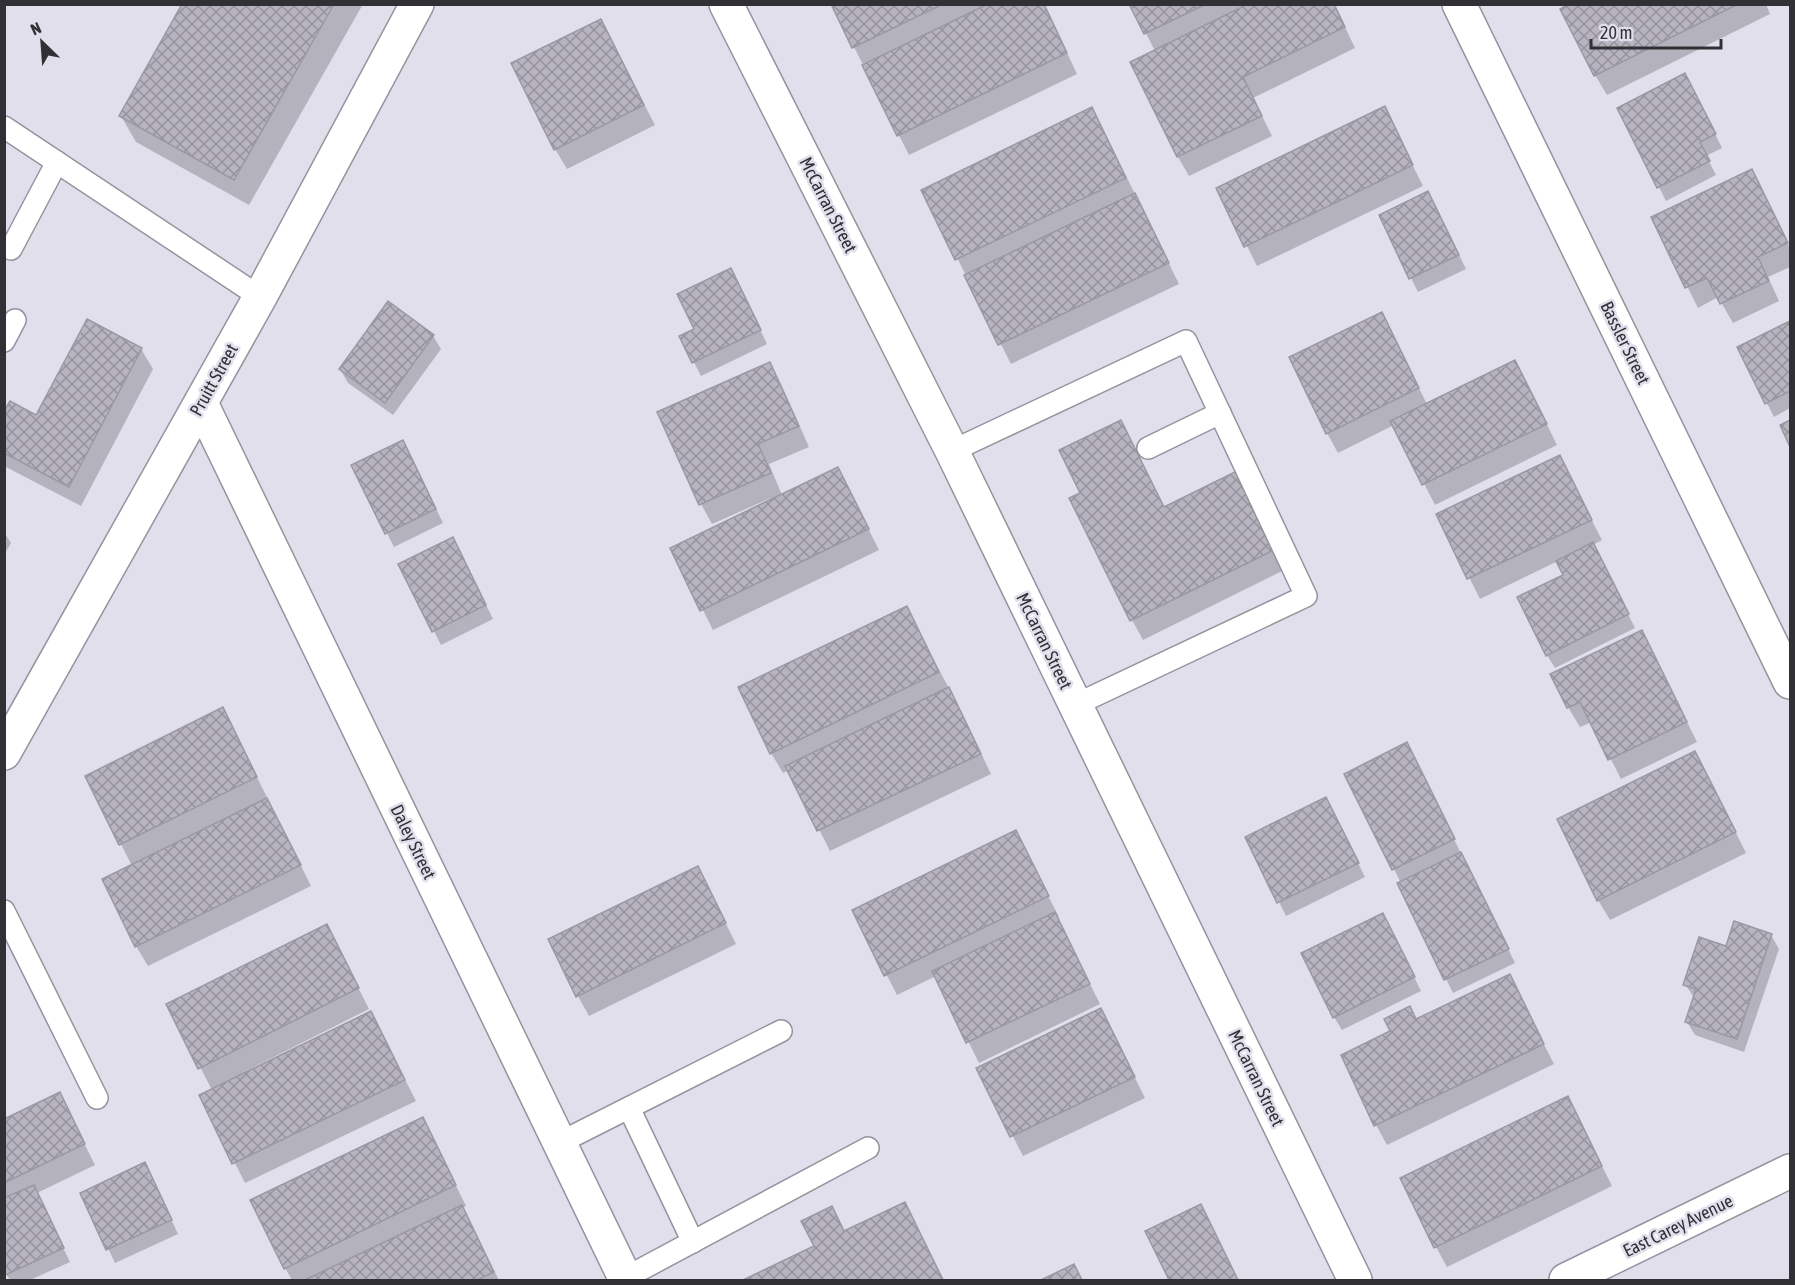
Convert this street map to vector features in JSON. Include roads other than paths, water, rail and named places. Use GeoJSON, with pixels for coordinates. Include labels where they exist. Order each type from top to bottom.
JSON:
{"type":"FeatureCollection","features":[{"type":"Feature","properties":{"kind":"street","name":"Pruitt Street"},"geometry":{"type":"LineString","coordinates":[[4,753],[260,297],[417,4]]}},
{"type":"Feature","properties":{"kind":"street","name":"McCarran Street"},"geometry":{"type":"LineString","coordinates":[[726,4],[952,451],[1354,1281]]}},
{"type":"Feature","properties":{"kind":"street","name":"Bassler Street"},"geometry":{"type":"LineString","coordinates":[[1459,4],[1791,682]]}},
{"type":"Feature","properties":{"kind":"street","name":"Daley Street"},"geometry":{"type":"LineString","coordinates":[[201,403],[625,1280]]}},
{"type":"Feature","properties":{"kind":"street","name":"East Carey Avenue"},"geometry":{"type":"LineString","coordinates":[[1566,1281],[1791,1172]]}},
{"type":"Feature","properties":{"kind":"lane"},"geometry":{"type":"LineString","coordinates":[[4,127],[260,297]]}},
{"type":"Feature","properties":{"kind":"lane"},"geometry":{"type":"LineString","coordinates":[[11,249],[57,162]]}},
{"type":"Feature","properties":{"kind":"lane"},"geometry":{"type":"LineString","coordinates":[[4,341],[15,320]]}},
{"type":"Feature","properties":{"kind":"lane"},"geometry":{"type":"LineString","coordinates":[[952,451],[1186,341],[1306,596],[1075,705]]}},
{"type":"Feature","properties":{"kind":"lane"},"geometry":{"type":"LineString","coordinates":[[1148,448],[1220,413]]}},
{"type":"Feature","properties":{"kind":"lane"},"geometry":{"type":"LineString","coordinates":[[4,911],[97,1098]]}},
{"type":"Feature","properties":{"kind":"lane"},"geometry":{"type":"LineString","coordinates":[[559,1143],[781,1031]]}},
{"type":"Feature","properties":{"kind":"lane"},"geometry":{"type":"LineString","coordinates":[[629,1108],[693,1242]]}},
{"type":"Feature","properties":{"kind":"lane"},"geometry":{"type":"LineString","coordinates":[[625,1280],[868,1148]]}}]}
